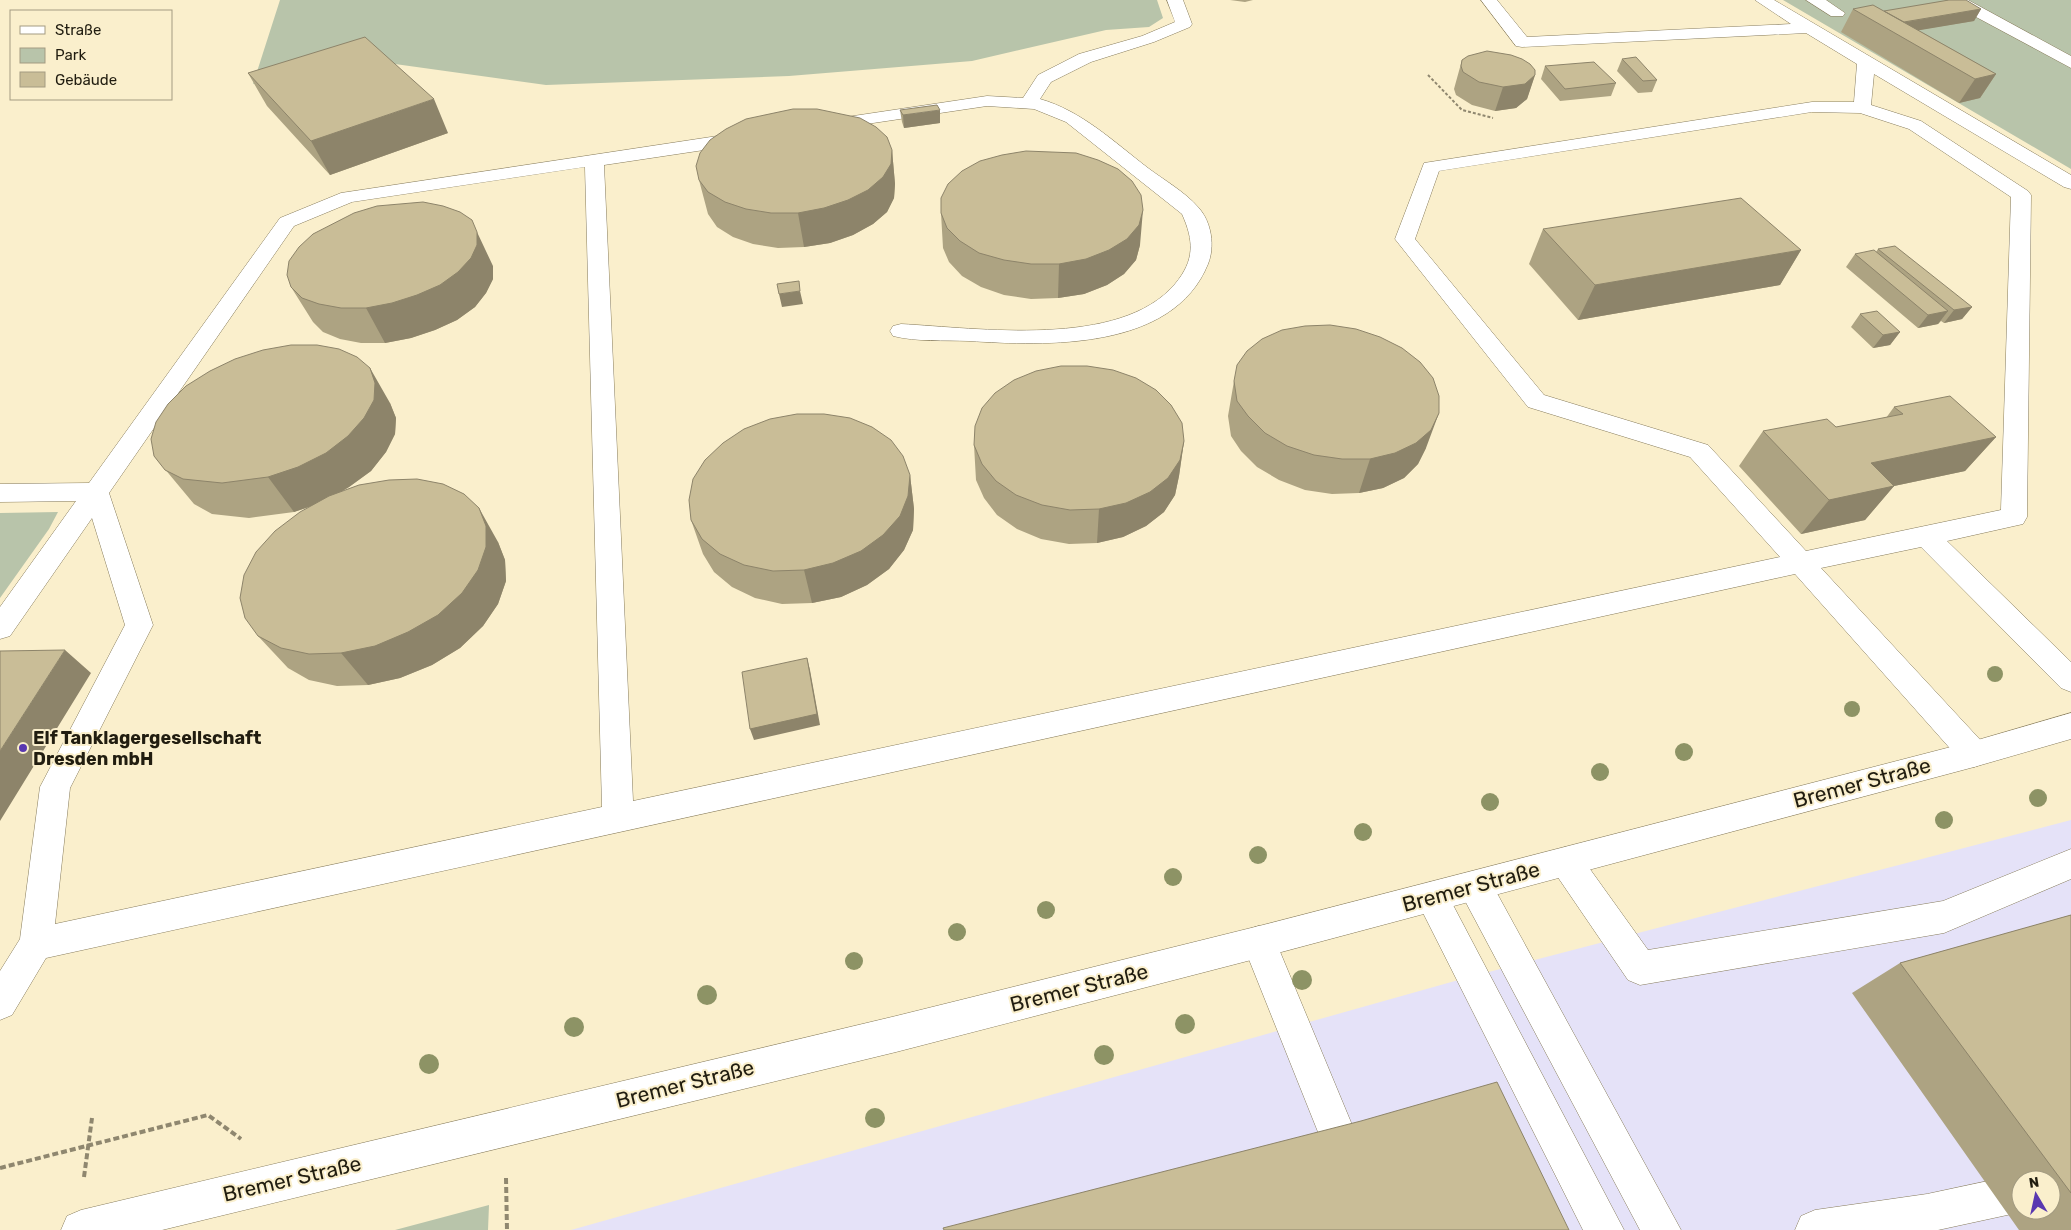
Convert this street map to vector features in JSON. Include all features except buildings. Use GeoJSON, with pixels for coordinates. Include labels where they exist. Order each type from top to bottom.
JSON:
{"type":"FeatureCollection","features":[{"type":"Feature","properties":{"kind":"main road"},"geometry":{"type":"LineString","coordinates":[[1029,103],[1044,79],[1085,58],[1148,39],[1184,24],[1174,0]]}},
{"type":"Feature","properties":{"kind":"main road"},"geometry":{"type":"LineString","coordinates":[[1489,0],[1522,42],[1810,28]]}},
{"type":"Feature","properties":{"kind":"main road"},"geometry":{"type":"LineString","coordinates":[[1763,0],[2071,183]]}},
{"type":"Feature","properties":{"kind":"main road"},"geometry":{"type":"LineString","coordinates":[[1814,0],[1837,13]]}},
{"type":"Feature","properties":{"kind":"main road"},"geometry":{"type":"LineString","coordinates":[[1956,0],[2071,63]]}},
{"type":"Feature","properties":{"kind":"main road"},"geometry":{"type":"LineString","coordinates":[[1862,108],[1866,62]]}},
{"type":"Feature","properties":{"kind":"main road"},"geometry":{"type":"LineString","coordinates":[[810,128],[987,101],[1037,104],[1072,118],[1191,211],[1201,234],[1201,255],[1192,277],[1177,295],[1144,318],[1099,330],[1037,338],[901,331]]}},
{"type":"Feature","properties":{"kind":"main road"},"geometry":{"type":"LineString","coordinates":[[36,944],[618,819],[1799,563],[2014,517],[2021,195],[1915,125],[1862,108],[1812,107],[1431,167],[1405,239],[1536,401],[1699,451],[1799,563],[1974,754]]}},
{"type":"Feature","properties":{"kind":"main road"},"geometry":{"type":"LineString","coordinates":[[0,628],[287,222],[348,197],[761,135]]}},
{"type":"Feature","properties":{"kind":"main road"},"geometry":{"type":"LineString","coordinates":[[594,160],[618,819]]}},
{"type":"Feature","properties":{"kind":"main road"},"geometry":{"type":"LineString","coordinates":[[0,493],[96,492]]}},
{"type":"Feature","properties":{"kind":"main road"},"geometry":{"type":"LineString","coordinates":[[0,1003],[36,944],[55,787],[139,625],[96,492]]}},
{"type":"Feature","properties":{"kind":"main road"},"geometry":{"type":"LineString","coordinates":[[1926,536],[2071,680]]}},
{"type":"Feature","properties":{"kind":"main road","name":"Bremer Straße"},"geometry":{"type":"LineString","coordinates":[[81,1230],[886,1036],[1259,942],[1974,754],[2071,726]]}},
{"type":"Feature","properties":{"kind":"main road"},"geometry":{"type":"LineString","coordinates":[[1566,862],[1640,968],[1944,917],[2071,864]]}},
{"type":"Feature","properties":{"kind":"main road"},"geometry":{"type":"LineString","coordinates":[[1475,886],[1661,1230]]}},
{"type":"Feature","properties":{"kind":"main road"},"geometry":{"type":"LineString","coordinates":[[1431,897],[1604,1230]]}},
{"type":"Feature","properties":{"kind":"main road"},"geometry":{"type":"LineString","coordinates":[[1259,942],[1341,1144]]}},
{"type":"Feature","properties":{"kind":"main road"},"geometry":{"type":"LineString","coordinates":[[1815,1230],[1927,1213],[2011,1195]]}},
{"type":"Feature","properties":{"kind":"path"},"geometry":{"type":"LineString","coordinates":[[1428,75],[1462,110],[1498,119]]}},
{"type":"Feature","properties":{"kind":"path"},"geometry":{"type":"LineString","coordinates":[[0,1168],[208,1115],[297,1178]]}},
{"type":"Feature","properties":{"kind":"shaded area"},"geometry":{"type":"Polygon","coordinates":[[[2071,820],[2071,1230],[571,1230],[1462,979],[2071,820]]]}},
{"type":"Feature","properties":{"kind":"green space"},"geometry":{"type":"Polygon","coordinates":[[[280,0],[1157,0],[1163,18],[1149,27],[1106,30],[972,61],[789,76],[546,85],[395,64],[333,66],[253,84],[280,0]]]}},
{"type":"Feature","properties":{"kind":"green space"},"geometry":{"type":"Polygon","coordinates":[[[1783,0],[2071,0],[2071,169],[1783,0]]]}},
{"type":"Feature","properties":{"kind":"green space"},"geometry":{"type":"Polygon","coordinates":[[[58,512],[49,529],[0,598],[0,513],[58,512]]]}},
{"type":"Feature","properties":{"kind":"green space"},"geometry":{"type":"Polygon","coordinates":[[[489,1205],[488,1230],[395,1230],[489,1205]]]}},
{"type":"Feature","properties":{"kind":"place","name":"Elf Tanklagergesellschaft Dresden mbH"},"geometry":{"type":"Point","coordinates":[23,748]}}]}
